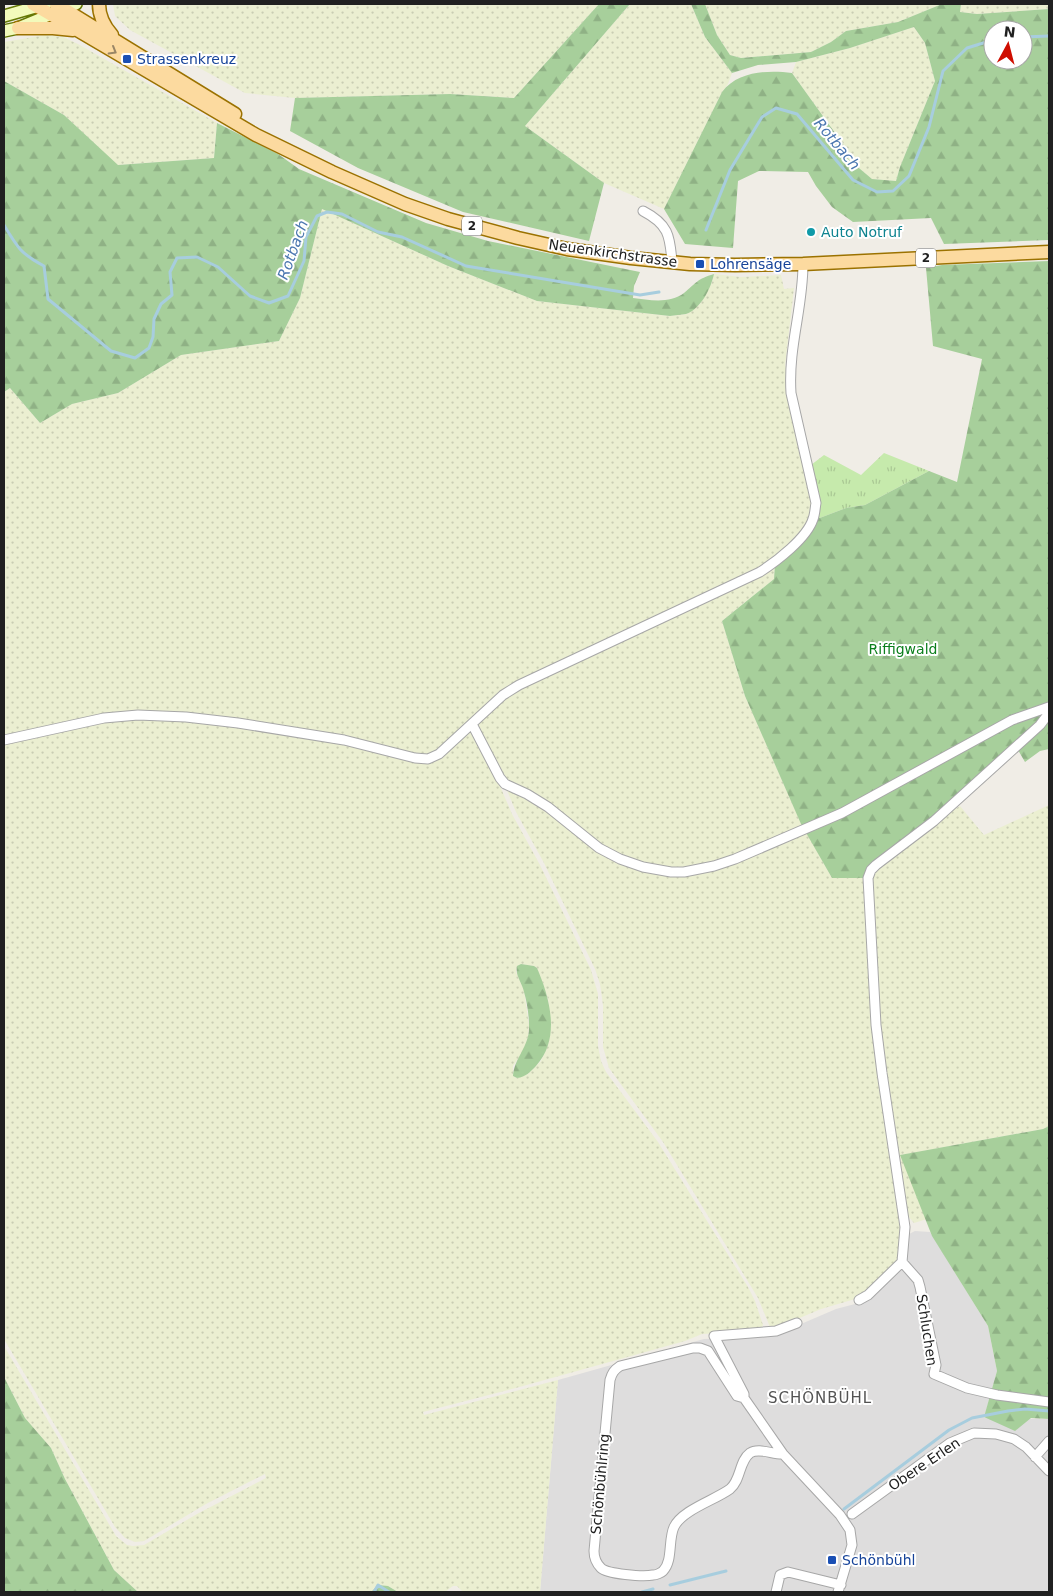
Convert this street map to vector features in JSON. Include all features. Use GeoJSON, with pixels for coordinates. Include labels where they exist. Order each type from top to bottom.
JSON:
{"type":"FeatureCollection","features":[{"type":"Feature","properties":{"kind":"main road"},"geometry":{"type":"LineString","coordinates":[[99,4],[103,23],[115,39]]}},
{"type":"Feature","properties":{"kind":"main road"},"geometry":{"type":"LineString","coordinates":[[4,16],[52,7]]}},
{"type":"Feature","properties":{"kind":"main road"},"geometry":{"type":"LineString","coordinates":[[18,28],[52,7]]}},
{"type":"Feature","properties":{"kind":"main road","name":"Neuenkirchstrasse"},"geometry":{"type":"LineString","coordinates":[[52,7],[115,39],[263,131],[284,148]]}},
{"type":"Feature","properties":{"kind":"main road","name":"Neuenkirchstrasse"},"geometry":{"type":"LineString","coordinates":[[52,7],[78,31],[256,135],[405,204],[464,224],[518,238],[567,249],[631,258],[734,265],[803,264],[1049,252]]}},
{"type":"Feature","properties":{"kind":"main road"},"geometry":{"type":"LineString","coordinates":[[4,31],[18,28],[53,28],[78,31]]}},
{"type":"Feature","properties":{"kind":"street"},"geometry":{"type":"LineString","coordinates":[[643,211],[656,218],[668,233],[672,262]]}},
{"type":"Feature","properties":{"kind":"street"},"geometry":{"type":"LineString","coordinates":[[4,740],[104,718],[138,715],[186,717],[238,723],[344,740],[414,758],[428,758],[439,754],[503,695],[519,685],[760,572],[790,549],[806,531],[813,520],[816,503],[791,393],[792,341],[803,276],[803,264]]}},
{"type":"Feature","properties":{"kind":"street"},"geometry":{"type":"LineString","coordinates":[[472,724],[505,784],[527,794],[548,807],[599,848],[620,859],[643,867],[671,872],[684,872],[714,866],[735,859],[842,813],[1012,720],[1049,707]]}},
{"type":"Feature","properties":{"kind":"street"},"geometry":{"type":"LineString","coordinates":[[859,1300],[868,1295],[902,1262],[905,1227],[876,1025],[868,878],[871,870],[876,865],[934,821],[1040,725],[1049,713]]}},
{"type":"Feature","properties":{"kind":"street","name":"Schluchen"},"geometry":{"type":"LineString","coordinates":[[902,1262],[918,1280],[936,1365],[934,1374],[967,1388],[997,1395],[1049,1402]]}},
{"type":"Feature","properties":{"kind":"street"},"geometry":{"type":"LineString","coordinates":[[744,1398],[744,1394],[714,1336],[776,1331],[797,1323]]}},
{"type":"Feature","properties":{"kind":"street","name":"Schönbühlring"},"geometry":{"type":"LineString","coordinates":[[784,1454],[776,1455],[763,1451],[748,1454],[734,1486],[681,1518],[673,1529],[667,1565],[654,1576],[603,1570],[595,1559],[594,1550],[610,1380],[614,1370],[620,1366],[688,1349],[700,1348],[708,1351],[737,1396],[744,1398],[784,1454],[846,1523],[850,1530],[852,1545],[840,1588]]}},
{"type":"Feature","properties":{"kind":"street","name":"Obere Erlen"},"geometry":{"type":"LineString","coordinates":[[852,1514],[950,1443],[974,1433],[996,1434],[1014,1439],[1026,1447],[1049,1471]]}},
{"type":"Feature","properties":{"kind":"street"},"geometry":{"type":"LineString","coordinates":[[1035,1456],[1049,1440]]}},
{"type":"Feature","properties":{"kind":"street"},"geometry":{"type":"LineString","coordinates":[[776,1592],[780,1575],[788,1572],[840,1588]]}},
{"type":"Feature","properties":{"kind":"shaded area"},"geometry":{"type":"Polygon","coordinates":[[[915,1231],[930,1232],[988,1326],[997,1371],[984,1418],[1049,1419],[1049,1592],[540,1592],[558,1380],[704,1339],[773,1336],[836,1309],[855,1304],[862,1301],[905,1262],[907,1235],[915,1231]]]}},
{"type":"Feature","properties":{"kind":"green space"},"geometry":{"type":"Polygon","coordinates":[[[113,4],[599,4],[514,98],[450,94],[295,98],[245,93],[130,30],[115,16],[113,4]]]}},
{"type":"Feature","properties":{"kind":"green space"},"geometry":{"type":"Polygon","coordinates":[[[599,4],[630,4],[525,126],[604,183],[589,241],[463,212],[358,168],[290,131],[295,98],[450,94],[514,98],[599,4]]]}},
{"type":"Feature","properties":{"kind":"green space"},"geometry":{"type":"Polygon","coordinates":[[[630,4],[691,4],[705,37],[732,73],[664,209],[604,183],[525,126],[630,4]]]}},
{"type":"Feature","properties":{"kind":"green space"},"geometry":{"type":"Polygon","coordinates":[[[691,4],[705,4],[717,35],[730,55],[741,58],[811,52],[831,42],[846,31],[898,22],[942,4],[961,4],[960,12],[977,14],[1049,9],[1049,240],[944,244],[931,218],[853,222],[832,207],[808,172],[759,171],[738,181],[733,248],[685,244],[664,209],[722,92],[736,80],[764,72],[792,73],[843,144],[847,158],[872,179],[896,181],[935,81],[925,43],[914,27],[850,48],[796,62],[758,65],[732,73],[705,37],[691,4]]]}},
{"type":"Feature","properties":{"kind":"green space"},"geometry":{"type":"Polygon","coordinates":[[[705,4],[942,4],[898,22],[846,31],[831,42],[811,52],[741,58],[730,55],[717,35],[705,4]]]}},
{"type":"Feature","properties":{"kind":"green space"},"geometry":{"type":"Polygon","coordinates":[[[961,4],[1049,4],[1049,9],[977,14],[960,12],[961,4]]]}},
{"type":"Feature","properties":{"kind":"green space"},"geometry":{"type":"Polygon","coordinates":[[[914,27],[925,43],[935,81],[896,181],[872,179],[847,158],[843,144],[792,73],[796,62],[850,48],[914,27]]]}},
{"type":"Feature","properties":{"kind":"green space"},"geometry":{"type":"Polygon","coordinates":[[[46,35],[63,37],[78,44],[217,123],[214,158],[117,165],[64,115],[4,81],[4,42],[46,35]]]}},
{"type":"Feature","properties":{"kind":"green space"},"geometry":{"type":"Polygon","coordinates":[[[4,81],[64,115],[118,165],[214,158],[217,123],[278,154],[299,169],[426,223],[488,241],[640,272],[634,286],[633,298],[646,300],[672,299],[684,293],[700,280],[714,274],[713,280],[701,303],[696,308],[682,315],[670,316],[537,301],[448,266],[322,209],[300,298],[279,341],[181,355],[118,393],[72,404],[40,423],[10,388],[4,392],[4,81]]]}},
{"type":"Feature","properties":{"kind":"green space"},"geometry":{"type":"Polygon","coordinates":[[[322,209],[448,266],[537,301],[670,316],[687,314],[700,304],[712,282],[714,274],[741,277],[781,275],[784,289],[794,288],[785,366],[788,368],[791,404],[812,492],[814,510],[807,527],[775,559],[756,572],[569,658],[568,663],[720,594],[760,574],[775,564],[774,579],[722,621],[745,696],[803,828],[728,860],[685,869],[660,869],[620,858],[600,846],[549,806],[528,792],[508,783],[496,769],[493,770],[512,814],[540,865],[591,970],[598,994],[598,1046],[601,1061],[606,1072],[658,1142],[748,1287],[763,1325],[757,1331],[702,1334],[685,1341],[423,1412],[424,1415],[558,1380],[540,1592],[463,1592],[457,1586],[453,1586],[445,1592],[398,1592],[390,1587],[381,1585],[374,1588],[371,1592],[138,1592],[114,1570],[65,1479],[51,1448],[25,1418],[4,1377],[4,1346],[116,1536],[127,1545],[144,1545],[197,1514],[266,1478],[265,1474],[206,1504],[144,1541],[135,1542],[125,1538],[115,1527],[4,1339],[4,742],[108,720],[160,718],[213,722],[297,734],[367,748],[414,761],[424,762],[441,756],[439,752],[417,757],[319,734],[185,715],[113,715],[63,724],[4,738],[4,392],[10,388],[40,423],[72,404],[118,393],[181,355],[279,341],[300,298],[322,209]],[[521,964],[517,966],[516,972],[524,990],[529,1026],[524,1050],[513,1066],[513,1076],[517,1078],[528,1074],[541,1061],[548,1045],[551,1027],[548,999],[537,968],[521,964]]]}},
{"type":"Feature","properties":{"kind":"green space","name":"Riffigwald"},"geometry":{"type":"Polygon","coordinates":[[[1049,261],[1049,706],[1045,707],[1040,721],[939,814],[867,868],[863,878],[832,878],[801,824],[745,696],[722,621],[774,579],[775,564],[817,519],[846,508],[865,505],[929,471],[957,482],[982,359],[933,346],[926,268],[942,265],[1049,261]]]}},
{"type":"Feature","properties":{"kind":"green space"},"geometry":{"type":"Polygon","coordinates":[[[884,453],[929,471],[865,505],[846,508],[817,519],[820,505],[811,465],[824,455],[861,475],[884,453]]]}},
{"type":"Feature","properties":{"kind":"green space"},"geometry":{"type":"Polygon","coordinates":[[[1049,717],[1049,749],[1040,751],[1025,762],[1018,750],[1049,717]]]}},
{"type":"Feature","properties":{"kind":"green space"},"geometry":{"type":"Polygon","coordinates":[[[506,788],[526,795],[619,861],[684,874],[806,832],[832,878],[863,878],[901,1220],[898,1257],[894,1265],[880,1281],[855,1299],[821,1309],[776,1328],[770,1327],[758,1298],[663,1142],[609,1068],[603,1047],[603,1005],[600,984],[595,969],[544,863],[516,812],[506,788]]]}},
{"type":"Feature","properties":{"kind":"green space"},"geometry":{"type":"Polygon","coordinates":[[[1049,805],[1049,1126],[1043,1129],[901,1155],[927,1219],[914,1223],[907,1215],[879,1027],[870,884],[876,868],[960,806],[984,835],[1049,805]]]}},
{"type":"Feature","properties":{"kind":"green space"},"geometry":{"type":"Polygon","coordinates":[[[521,964],[537,968],[549,1005],[551,1031],[549,1044],[544,1055],[530,1072],[523,1077],[517,1078],[513,1076],[514,1070],[529,1033],[526,1000],[517,973],[517,966],[521,964]]]}},
{"type":"Feature","properties":{"kind":"green space"},"geometry":{"type":"Polygon","coordinates":[[[1049,1126],[1049,1419],[1031,1418],[1015,1431],[984,1417],[997,1371],[988,1326],[932,1236],[900,1155],[1043,1129],[1049,1126]]]}},
{"type":"Feature","properties":{"kind":"green space"},"geometry":{"type":"Polygon","coordinates":[[[4,1377],[25,1418],[51,1448],[65,1479],[114,1570],[138,1592],[4,1592],[4,1377]]]}},
{"type":"Feature","properties":{"kind":"green space"},"geometry":{"type":"Polygon","coordinates":[[[378,1585],[388,1586],[398,1592],[371,1592],[378,1585]]]}},
{"type":"Feature","properties":{"kind":"waterway","name":"Rotbach"},"geometry":{"type":"LineString","coordinates":[[1033,37],[1049,36]]}},
{"type":"Feature","properties":{"kind":"waterway","name":"Rotbach"},"geometry":{"type":"LineString","coordinates":[[706,230],[730,170],[762,117],[776,108],[797,114],[853,180],[877,192],[893,191],[909,176],[929,127],[943,71],[967,48],[983,43]]}},
{"type":"Feature","properties":{"kind":"waterway","name":"Rotbach"},"geometry":{"type":"LineString","coordinates":[[4,225],[20,249],[30,258],[44,266],[48,299],[111,351],[135,358],[149,348],[153,337],[154,319],[161,304],[172,295],[170,272],[177,258],[197,257],[218,267],[250,296],[269,303],[288,296],[304,261],[306,237],[317,216],[327,212],[342,214],[378,232],[402,237],[466,266],[640,295],[659,292]]}},
{"type":"Feature","properties":{"kind":"waterway"},"geometry":{"type":"LineString","coordinates":[[844,1509],[949,1430],[972,1418],[1025,1409],[1049,1411]]}},
{"type":"Feature","properties":{"kind":"waterway"},"geometry":{"type":"LineString","coordinates":[[670,1585],[726,1571]]}},
{"type":"Feature","properties":{"kind":"waterway"},"geometry":{"type":"LineString","coordinates":[[374,1592],[378,1585],[389,1592]]}},
{"type":"Feature","properties":{"kind":"waterway"},"geometry":{"type":"LineString","coordinates":[[642,1592],[653,1589]]}},
{"type":"Feature","properties":{"kind":"place","name":"Strassenkreuz"},"geometry":{"type":"Point","coordinates":[127,59]}},
{"type":"Feature","properties":{"kind":"place","name":"Auto Notruf"},"geometry":{"type":"Point","coordinates":[811,232]}},
{"type":"Feature","properties":{"kind":"place","name":"Lohrensäge"},"geometry":{"type":"Point","coordinates":[700,264]}},
{"type":"Feature","properties":{"kind":"place","name":"Schönbühl"},"geometry":{"type":"Point","coordinates":[832,1560]}},
{"type":"Feature","properties":{"kind":"district","name":"SCHÖNBÜHL"},"geometry":{"type":"Point","coordinates":[820,1398]}}]}
